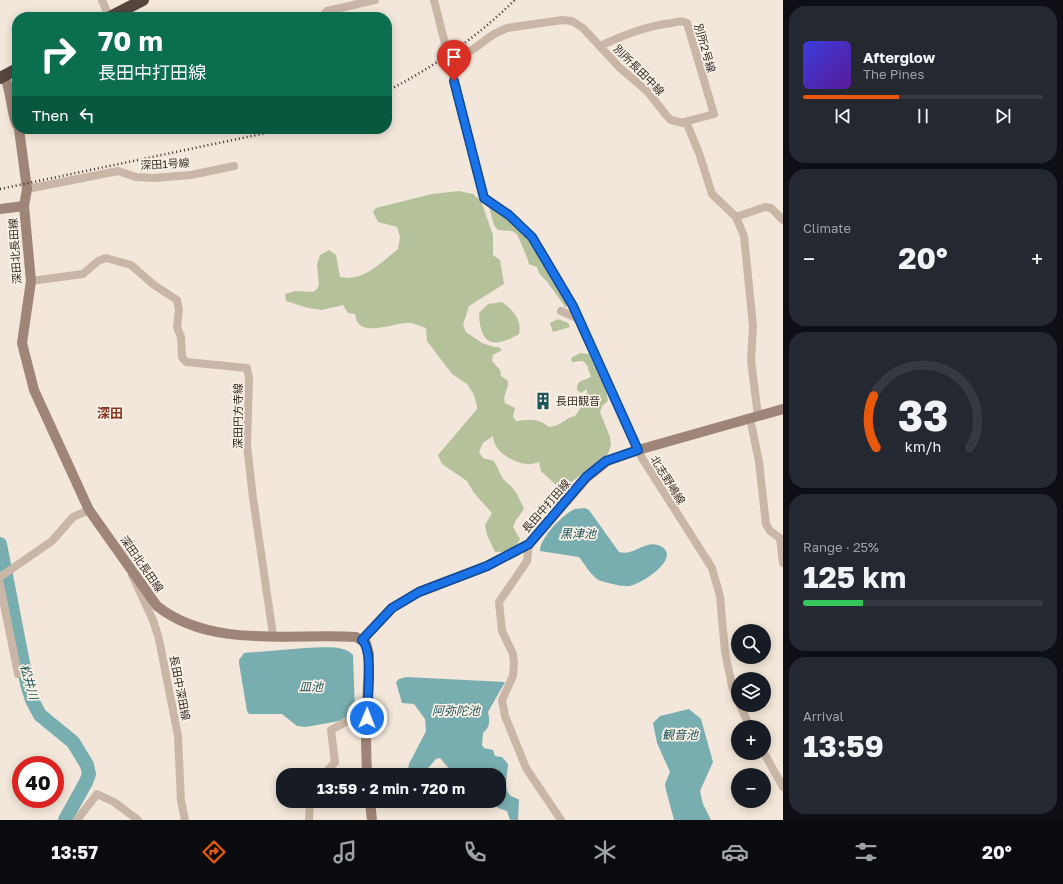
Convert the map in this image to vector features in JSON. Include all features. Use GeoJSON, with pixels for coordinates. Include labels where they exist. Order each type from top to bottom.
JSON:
{"type":"FeatureCollection","features":[{"type":"Feature","properties":{"kind":"highway"},"geometry":{"type":"LineString","coordinates":[[120,12],[143,0]]}},
{"type":"Feature","properties":{"kind":"highway"},"geometry":{"type":"LineString","coordinates":[[2,77],[12,72]]}},
{"type":"Feature","properties":{"kind":"street"},"geometry":{"type":"LineString","coordinates":[[102,0],[108,12]]}},
{"type":"Feature","properties":{"kind":"street"},"geometry":{"type":"LineString","coordinates":[[326,12],[375,0]]}},
{"type":"Feature","properties":{"kind":"street","name":"北志野嶋線"},"geometry":{"type":"LineString","coordinates":[[434,0],[484,198],[509,215],[529,234],[569,299],[638,450],[656,482],[701,550],[714,574],[720,596],[725,652],[731,681]]}},
{"type":"Feature","properties":{"kind":"street","name":"別所長田中線"},"geometry":{"type":"LineString","coordinates":[[450,66],[494,34],[507,28],[562,20],[572,21],[582,28],[619,67],[648,92],[671,120],[684,122]]}},
{"type":"Feature","properties":{"kind":"street","name":"別所2号線"},"geometry":{"type":"LineString","coordinates":[[600,46],[637,30],[652,26],[682,21],[687,23],[701,74],[714,112],[713,115],[684,122]]}},
{"type":"Feature","properties":{"kind":"street"},"geometry":{"type":"LineString","coordinates":[[2,77],[7,83],[12,94]]}},
{"type":"Feature","properties":{"kind":"street"},"geometry":{"type":"LineString","coordinates":[[684,122],[690,128],[712,194],[736,217],[744,236],[753,326],[751,360],[754,417],[766,524],[770,531],[780,538],[783,563]]}},
{"type":"Feature","properties":{"kind":"street","name":"深田北長田線"},"geometry":{"type":"LineString","coordinates":[[20,134],[27,189],[24,206],[31,280],[22,343],[34,390],[89,510],[157,606],[172,616],[210,630],[245,635],[356,637],[362,640]]}},
{"type":"Feature","properties":{"kind":"street","name":"深田1号線"},"geometry":{"type":"LineString","coordinates":[[27,189],[118,171],[136,177],[154,178],[191,175],[234,166]]}},
{"type":"Feature","properties":{"kind":"street"},"geometry":{"type":"LineString","coordinates":[[0,209],[24,206]]}},
{"type":"Feature","properties":{"kind":"street"},"geometry":{"type":"LineString","coordinates":[[736,217],[765,207],[771,208],[783,220]]}},
{"type":"Feature","properties":{"kind":"street","name":"深田円方寺線"},"geometry":{"type":"LineString","coordinates":[[31,280],[83,274],[98,261],[106,258],[131,265],[154,285],[178,300],[179,310],[177,327],[181,337],[182,357],[186,362],[247,368],[249,378],[247,445],[253,498],[274,636]]}},
{"type":"Feature","properties":{"kind":"street"},"geometry":{"type":"LineString","coordinates":[[561,311],[579,320]]}},
{"type":"Feature","properties":{"kind":"street","name":"長田中打田線"},"geometry":{"type":"LineString","coordinates":[[362,640],[392,608],[419,592],[487,566],[529,544],[586,477],[606,461],[638,450],[783,409]]}},
{"type":"Feature","properties":{"kind":"street"},"geometry":{"type":"LineString","coordinates":[[18,674],[1,579],[11,570],[52,541],[73,517],[89,510]]}},
{"type":"Feature","properties":{"kind":"street"},"geometry":{"type":"LineString","coordinates":[[529,544],[527,561],[499,602],[502,631],[513,654],[514,663],[513,676],[502,700],[505,716],[526,768],[561,820]]}},
{"type":"Feature","properties":{"kind":"street","name":"長田中深田線"},"geometry":{"type":"LineString","coordinates":[[129,567],[153,620],[159,639],[178,736],[181,800],[185,820]]}},
{"type":"Feature","properties":{"kind":"street"},"geometry":{"type":"LineString","coordinates":[[362,640],[366,643],[368,654],[367,768]]}},
{"type":"Feature","properties":{"kind":"street"},"geometry":{"type":"LineString","coordinates":[[330,768],[334,762],[331,730],[353,718],[367,706]]}},
{"type":"Feature","properties":{"kind":"street"},"geometry":{"type":"LineString","coordinates":[[768,760],[783,787]]}},
{"type":"Feature","properties":{"kind":"street"},"geometry":{"type":"LineString","coordinates":[[77,820],[97,794],[114,802],[138,820]]}},
{"type":"Feature","properties":{"kind":"street"},"geometry":{"type":"LineString","coordinates":[[309,820],[310,808]]}},
{"type":"Feature","properties":{"kind":"street"},"geometry":{"type":"LineString","coordinates":[[371,808],[372,820]]}},
{"type":"Feature","properties":{"kind":"green space"},"geometry":{"type":"Polygon","coordinates":[[[459,191],[473,194],[481,201],[493,235],[493,255],[500,260],[504,284],[469,306],[463,325],[466,332],[482,343],[499,347],[502,350],[493,355],[492,361],[500,370],[501,376],[508,381],[508,387],[504,400],[505,403],[515,408],[513,417],[516,421],[537,421],[549,427],[553,427],[575,416],[587,393],[587,389],[581,393],[577,390],[577,386],[579,382],[591,377],[587,365],[583,361],[572,362],[571,358],[580,353],[589,354],[606,391],[608,401],[602,406],[600,412],[610,437],[611,445],[608,454],[566,487],[560,500],[556,504],[552,505],[545,499],[557,486],[541,471],[539,462],[528,464],[510,459],[496,447],[493,436],[483,443],[479,452],[483,458],[494,461],[503,479],[517,494],[524,509],[513,527],[520,539],[516,546],[504,552],[495,552],[487,535],[485,525],[492,513],[474,493],[467,481],[442,464],[438,455],[477,409],[477,405],[473,393],[467,384],[452,374],[427,341],[426,328],[408,323],[368,328],[357,322],[355,314],[348,313],[343,305],[322,310],[308,308],[286,301],[285,294],[295,291],[313,292],[317,289],[319,284],[317,265],[320,255],[329,250],[336,255],[340,277],[349,278],[357,277],[371,270],[398,249],[400,237],[397,227],[378,222],[373,212],[376,208],[432,194],[459,191]]]}},
{"type":"Feature","properties":{"kind":"green space"},"geometry":{"type":"Polygon","coordinates":[[[489,207],[508,218],[528,238],[567,303],[566,308],[539,273],[537,267],[529,264],[517,234],[512,231],[498,230],[494,225],[489,207]]]}},
{"type":"Feature","properties":{"kind":"green space"},"geometry":{"type":"Polygon","coordinates":[[[502,302],[510,308],[516,316],[520,329],[519,334],[502,342],[490,341],[485,338],[482,332],[479,313],[488,304],[502,302]]]}},
{"type":"Feature","properties":{"kind":"green space"},"geometry":{"type":"Polygon","coordinates":[[[558,319],[568,323],[570,327],[553,332],[550,323],[558,319]]]}},
{"type":"Feature","properties":{"kind":"water","name":"黒津池"},"geometry":{"type":"Polygon","coordinates":[[[585,508],[589,510],[619,552],[630,552],[651,544],[657,545],[662,547],[666,552],[666,558],[663,564],[657,571],[634,585],[622,586],[607,583],[594,577],[579,557],[540,551],[548,533],[559,521],[570,511],[585,508]]]}},
{"type":"Feature","properties":{"kind":"water","name":"皿池"},"geometry":{"type":"Polygon","coordinates":[[[305,648],[337,648],[343,649],[353,655],[355,712],[339,721],[306,727],[297,726],[282,714],[249,714],[247,711],[239,663],[239,660],[244,653],[305,648]]]}},
{"type":"Feature","properties":{"kind":"water","name":"阿弥陀池"},"geometry":{"type":"Polygon","coordinates":[[[406,677],[505,682],[488,712],[489,724],[483,733],[482,745],[484,748],[493,750],[495,756],[502,757],[508,764],[506,780],[506,768],[448,768],[440,758],[436,759],[428,768],[408,768],[426,731],[425,719],[414,704],[402,703],[396,682],[399,679],[406,677]]]}},
{"type":"Feature","properties":{"kind":"water","name":"観音池"},"geometry":{"type":"Polygon","coordinates":[[[689,709],[701,719],[713,762],[700,791],[703,804],[711,820],[674,820],[666,790],[665,784],[670,772],[657,743],[653,723],[660,716],[689,709]]]}},
{"type":"Feature","properties":{"kind":"water","name":"阿弥陀池"},"geometry":{"type":"Polygon","coordinates":[[[506,780],[508,792],[512,797],[519,800],[518,820],[510,820],[507,811],[498,808],[506,808],[506,780]]]}},
{"type":"Feature","properties":{"kind":"waterway","name":"松井川"},"geometry":{"type":"LineString","coordinates":[[0,544],[27,684],[32,700],[40,715],[73,742],[87,765],[89,774],[86,782],[65,820]]}},
{"type":"Feature","properties":{"kind":"railway"},"geometry":{"type":"LineString","coordinates":[[392,88],[421,72],[470,39],[501,14],[515,0]]}},
{"type":"Feature","properties":{"kind":"railway"},"geometry":{"type":"LineString","coordinates":[[0,189],[261,134]]}},
{"type":"Feature","properties":{"kind":"place","name":"長田観音"},"geometry":{"type":"Point","coordinates":[543,401]}},
{"type":"Feature","properties":{"kind":"district","name":"深田"},"geometry":{"type":"Point","coordinates":[110,413]}},
{"type":"Feature","properties":{"kind":"route"},"geometry":{"type":"LineString","coordinates":[[367,718],[368,648],[366,643],[362,640],[392,608],[419,592],[487,566],[529,544],[586,477],[606,461],[638,450],[573,306],[532,237],[509,215],[484,198],[454,81]]}}]}
